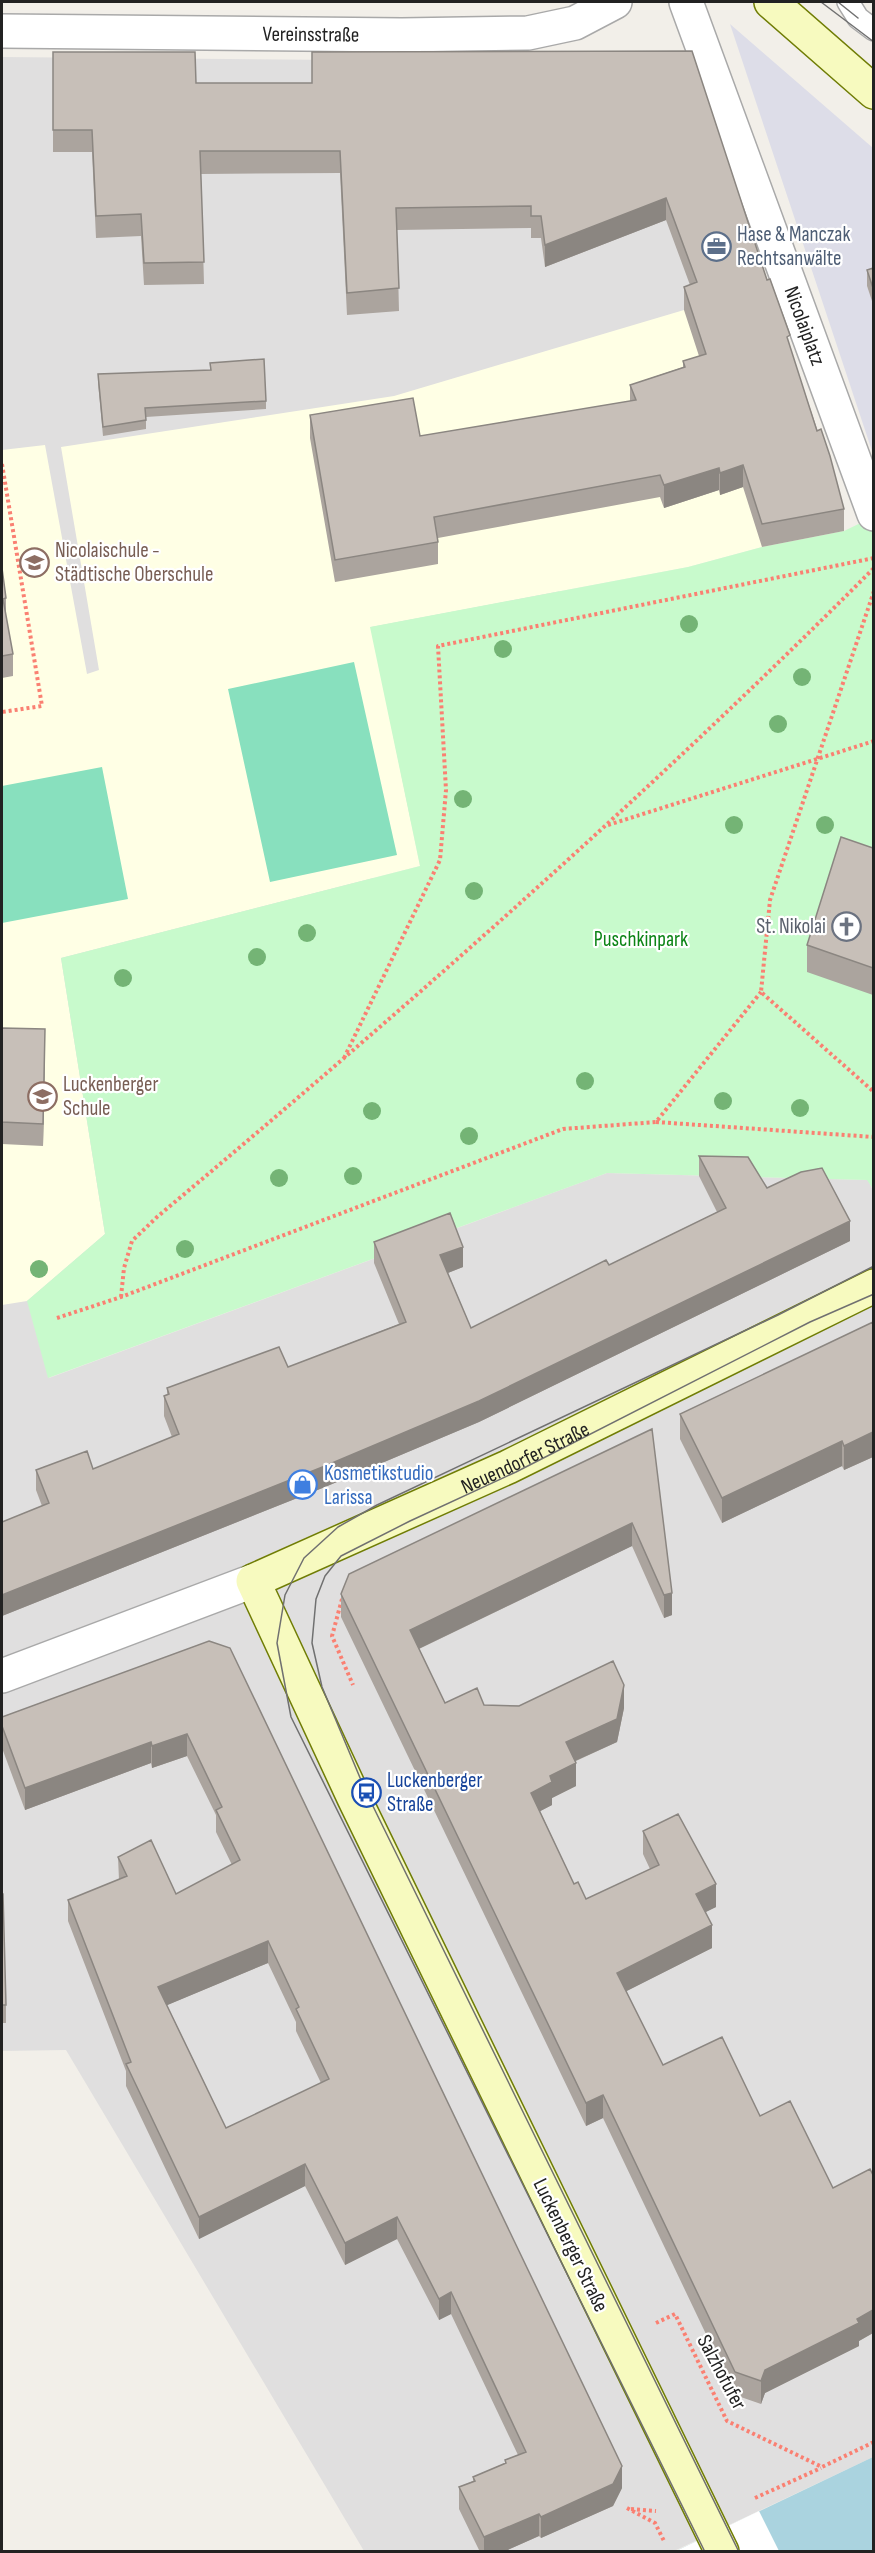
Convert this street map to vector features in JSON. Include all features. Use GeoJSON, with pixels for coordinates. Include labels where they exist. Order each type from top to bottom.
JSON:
{"type":"FeatureCollection","features":[{"type":"Feature","properties":{"kind":"street","name":"Vereinsstraße"},"geometry":{"type":"LineString","coordinates":[[2,32],[402,35],[528,33],[575,23],[615,2]]}},
{"type":"Feature","properties":{"kind":"street","name":"Nicolaiplatz"},"geometry":{"type":"LineString","coordinates":[[686,2],[873,514]]}},
{"type":"Feature","properties":{"kind":"street"},"geometry":{"type":"LineString","coordinates":[[771,2],[873,92]]}},
{"type":"Feature","properties":{"kind":"street","name":"Neuendorfer Straße"},"geometry":{"type":"LineString","coordinates":[[2,1676],[253,1581],[508,1467],[873,1286]]}},
{"type":"Feature","properties":{"kind":"street","name":"Luckenberger Straße"},"geometry":{"type":"LineString","coordinates":[[253,1581],[359,1809],[717,2542]]}},
{"type":"Feature","properties":{"kind":"lane"},"geometry":{"type":"LineString","coordinates":[[848,2],[858,18],[873,30]]}},
{"type":"Feature","properties":{"kind":"path"},"geometry":{"type":"LineString","coordinates":[[2,464],[42,706],[2,712]]}},
{"type":"Feature","properties":{"kind":"path"},"geometry":{"type":"LineString","coordinates":[[343,1062],[440,860],[446,790],[438,646],[873,558]]}},
{"type":"Feature","properties":{"kind":"path"},"geometry":{"type":"LineString","coordinates":[[121,1297],[124,1268],[132,1241],[157,1217],[343,1062],[490,932],[778,665],[873,568]]}},
{"type":"Feature","properties":{"kind":"path"},"geometry":{"type":"LineString","coordinates":[[656,1122],[760,992],[770,900],[873,591]]}},
{"type":"Feature","properties":{"kind":"path"},"geometry":{"type":"LineString","coordinates":[[605,826],[873,741]]}},
{"type":"Feature","properties":{"kind":"path"},"geometry":{"type":"LineString","coordinates":[[760,992],[873,1092]]}},
{"type":"Feature","properties":{"kind":"path"},"geometry":{"type":"LineString","coordinates":[[57,1318],[121,1297],[563,1129],[656,1122],[873,1137]]}},
{"type":"Feature","properties":{"kind":"path"},"geometry":{"type":"LineString","coordinates":[[343,1594],[332,1636],[354,1685]]}},
{"type":"Feature","properties":{"kind":"path","name":"Salzhofufer"},"geometry":{"type":"LineString","coordinates":[[618,2341],[675,2314],[728,2421],[822,2467]]}},
{"type":"Feature","properties":{"kind":"path"},"geometry":{"type":"LineString","coordinates":[[754,2498],[873,2442]]}},
{"type":"Feature","properties":{"kind":"path"},"geometry":{"type":"LineString","coordinates":[[659,2512],[627,2508],[655,2523],[664,2541]]}},
{"type":"Feature","properties":{"kind":"shaded area"},"geometry":{"type":"Polygon","coordinates":[[[730,24],[873,148],[874,284],[867,286],[874,304],[873,454],[730,24]]]}},
{"type":"Feature","properties":{"kind":"shaded area"},"geometry":{"type":"Polygon","coordinates":[[[2,57],[689,63],[761,281],[49,1378],[607,1173],[868,1180],[874,1192],[873,2457],[674,2551],[364,2551],[66,2050],[2,2051],[2,57]]]}},
{"type":"Feature","properties":{"kind":"shaded area"},"geometry":{"type":"Polygon","coordinates":[[[761,281],[844,531],[762,547],[688,567],[371,627],[420,866],[61,958],[105,1234],[27,1301],[2,1305],[2,450],[45,445],[87,674],[99,670],[61,447],[394,396],[684,310],[761,281]]]}},
{"type":"Feature","properties":{"kind":"green space","name":"Puschkinpark"},"geometry":{"type":"Polygon","coordinates":[[[873,517],[873,1189],[867,1180],[607,1173],[48,1378],[27,1301],[105,1234],[61,958],[420,866],[370,627],[688,567],[762,547],[844,531],[873,517]]]}},
{"type":"Feature","properties":{"kind":"green space"},"geometry":{"type":"Polygon","coordinates":[[[354,662],[397,855],[270,882],[228,689],[354,662]]]}},
{"type":"Feature","properties":{"kind":"green space"},"geometry":{"type":"Polygon","coordinates":[[[102,767],[128,899],[2,923],[2,786],[102,767]]]}},
{"type":"Feature","properties":{"kind":"water"},"geometry":{"type":"Polygon","coordinates":[[[873,2457],[873,2551],[674,2552],[873,2457]]]}},
{"type":"Feature","properties":{"kind":"pier"},"geometry":{"type":"Polygon","coordinates":[[[759,2511],[779,2551],[674,2552],[759,2511]]]}},
{"type":"Feature","properties":{"kind":"building"},"geometry":{"type":"Polygon","coordinates":[[[692,51],[767,280],[770,279],[790,335],[787,337],[817,431],[821,429],[830,456],[844,509],[762,524],[743,465],[720,473],[719,468],[664,485],[660,475],[434,517],[438,542],[335,560],[310,415],[413,398],[420,436],[636,400],[630,385],[685,367],[683,361],[706,354],[684,287],[697,282],[666,198],[545,245],[541,216],[531,216],[531,206],[396,208],[399,288],[347,293],[340,151],[200,151],[204,262],[144,263],[141,214],[96,216],[92,130],[53,130],[53,52],[195,52],[196,83],[312,83],[312,52],[692,51]]]}},
{"type":"Feature","properties":{"kind":"building"},"geometry":{"type":"Polygon","coordinates":[[[873,268],[873,288],[867,270],[873,268]]]}},
{"type":"Feature","properties":{"kind":"building"},"geometry":{"type":"Polygon","coordinates":[[[264,359],[266,401],[145,408],[146,420],[103,427],[98,374],[211,370],[210,363],[264,359]]]}},
{"type":"Feature","properties":{"kind":"building"},"geometry":{"type":"Polygon","coordinates":[[[2,568],[6,598],[3,599],[13,654],[2,656],[2,568]]]}},
{"type":"Feature","properties":{"kind":"building","name":"St. Nikolai"},"geometry":{"type":"Polygon","coordinates":[[[841,837],[873,848],[873,968],[807,945],[841,837]]]}},
{"type":"Feature","properties":{"kind":"building"},"geometry":{"type":"Polygon","coordinates":[[[2,1028],[45,1029],[43,1124],[2,1122],[2,1028]]]}},
{"type":"Feature","properties":{"kind":"building"},"geometry":{"type":"Polygon","coordinates":[[[699,1156],[748,1157],[767,1188],[801,1172],[822,1168],[850,1221],[479,1401],[325,1466],[2,1595],[2,1522],[49,1503],[36,1470],[87,1451],[93,1469],[179,1434],[164,1396],[169,1394],[167,1388],[279,1347],[288,1367],[406,1322],[374,1242],[450,1213],[463,1247],[440,1255],[471,1328],[606,1260],[609,1265],[726,1208],[699,1156]]]}},
{"type":"Feature","properties":{"kind":"building"},"geometry":{"type":"Polygon","coordinates":[[[873,1322],[873,1432],[844,1446],[842,1441],[722,1498],[680,1414],[873,1322]]]}},
{"type":"Feature","properties":{"kind":"building"},"geometry":{"type":"Polygon","coordinates":[[[652,1429],[672,1593],[664,1595],[632,1523],[410,1630],[445,1703],[477,1688],[484,1705],[519,1706],[613,1661],[624,1685],[617,1719],[566,1742],[576,1763],[550,1776],[552,1782],[531,1793],[574,1884],[578,1882],[586,1899],[659,1865],[643,1831],[678,1814],[716,1884],[696,1894],[712,1925],[617,1973],[663,2065],[722,2037],[760,2116],[790,2101],[833,2188],[870,2169],[873,2175],[873,2310],[857,2319],[859,2323],[765,2370],[761,2381],[735,2372],[603,2095],[586,2103],[341,1594],[349,1574],[652,1429]]]}},
{"type":"Feature","properties":{"kind":"building"},"geometry":{"type":"Polygon","coordinates":[[[209,1641],[230,1648],[622,2466],[613,2484],[541,2517],[539,2514],[484,2537],[459,2487],[475,2481],[473,2477],[506,2463],[505,2460],[526,2452],[451,2292],[439,2299],[397,2217],[345,2243],[305,2164],[199,2217],[126,2064],[131,2062],[68,1900],[127,1876],[118,1857],[151,1840],[176,1894],[240,1860],[216,1810],[222,1807],[187,1734],[152,1746],[151,1742],[25,1788],[2,1726],[2,1717],[209,1641]],[[268,1941],[158,1987],[226,2128],[329,2079],[296,2009],[299,2007],[268,1941]]]}},
{"type":"Feature","properties":{"kind":"building"},"geometry":{"type":"Polygon","coordinates":[[[3,1894],[6,2005],[2,2005],[3,1894]]]}},
{"type":"Feature","properties":{"kind":"tram line"},"geometry":{"type":"LineString","coordinates":[[821,2],[874,42]]}},
{"type":"Feature","properties":{"kind":"tram line"},"geometry":{"type":"LineString","coordinates":[[838,2],[858,18]]}},
{"type":"Feature","properties":{"kind":"tram line"},"geometry":{"type":"LineString","coordinates":[[705,2552],[291,1717],[277,1643],[285,1595],[304,1558],[338,1527],[377,1505],[778,1315],[874,1266]]}},
{"type":"Feature","properties":{"kind":"tram line"},"geometry":{"type":"LineString","coordinates":[[739,2552],[366,1792],[322,1687],[312,1643],[316,1599],[325,1576],[341,1556],[516,1472],[810,1322],[874,1294]]}},
{"type":"Feature","properties":{"kind":"place","name":"Hase & Manczak Rechtsanwälte"},"geometry":{"type":"Point","coordinates":[716,246]}},
{"type":"Feature","properties":{"kind":"place","name":"Nicolaischule - Städtische Oberschule"},"geometry":{"type":"Point","coordinates":[34,562]}},
{"type":"Feature","properties":{"kind":"place","name":"St. Nikolai"},"geometry":{"type":"Point","coordinates":[847,926]}},
{"type":"Feature","properties":{"kind":"place","name":"Luckenberger Schule"},"geometry":{"type":"Point","coordinates":[42,1096]}},
{"type":"Feature","properties":{"kind":"place","name":"Kosmetikstudio Larissa"},"geometry":{"type":"Point","coordinates":[303,1485]}},
{"type":"Feature","properties":{"kind":"place","name":"Luckenberger Straße"},"geometry":{"type":"Point","coordinates":[366,1792]}}]}
